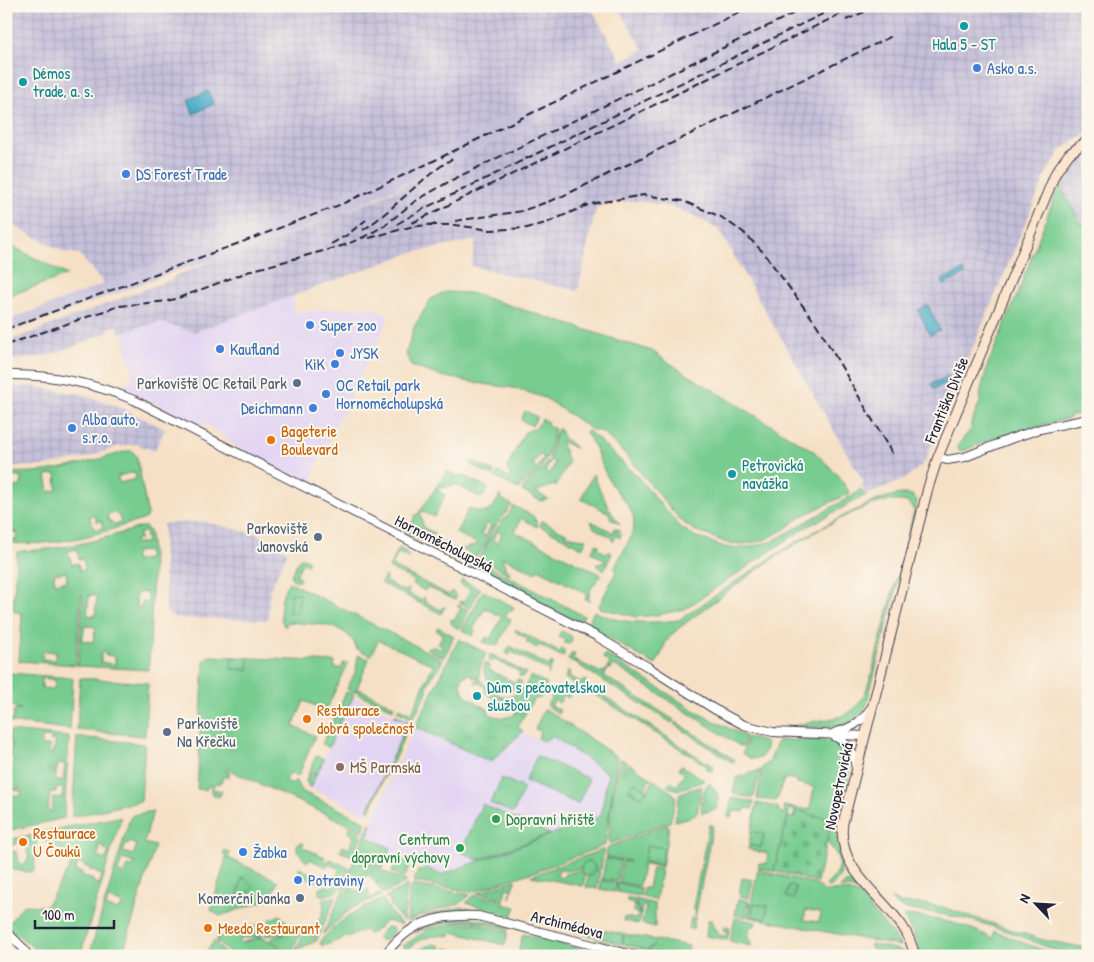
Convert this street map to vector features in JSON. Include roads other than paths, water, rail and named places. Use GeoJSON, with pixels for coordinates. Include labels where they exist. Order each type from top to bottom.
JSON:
{"type":"FeatureCollection","features":[{"type":"Feature","properties":{"kind":"main road","name":"Františka Diviše"},"geometry":{"type":"LineString","coordinates":[[877,692],[928,488],[938,457],[1056,172],[1069,154],[1088,140]]}},
{"type":"Feature","properties":{"kind":"main road","name":"Novopetrovická"},"geometry":{"type":"LineString","coordinates":[[877,692],[843,823],[843,848],[846,857],[860,877],[903,927],[911,942],[915,956]]}},
{"type":"Feature","properties":{"kind":"street","name":"Hornoměcholupská"},"geometry":{"type":"LineString","coordinates":[[6,375],[52,377],[83,382],[134,400],[596,636],[732,719],[750,727],[773,732],[865,736]]}},
{"type":"Feature","properties":{"kind":"street"},"geometry":{"type":"LineString","coordinates":[[938,457],[947,460],[965,457],[1040,429],[1088,419]]}},
{"type":"Feature","properties":{"kind":"street"},"geometry":{"type":"LineString","coordinates":[[830,734],[853,727],[860,722],[871,707],[877,692]]}},
{"type":"Feature","properties":{"kind":"street"},"geometry":{"type":"LineString","coordinates":[[830,734],[843,741],[852,750],[856,770]]}},
{"type":"Feature","properties":{"kind":"street","name":"Archimédova"},"geometry":{"type":"LineString","coordinates":[[384,956],[406,932],[424,922],[442,917],[462,915],[478,916],[636,956]]}},
{"type":"Feature","properties":{"kind":"street"},"geometry":{"type":"LineString","coordinates":[[6,931],[23,948],[28,956]]}},
{"type":"Feature","properties":{"kind":"water"},"geometry":{"type":"Polygon","coordinates":[[[208,91],[214,104],[193,114],[188,100],[208,91]]]}},
{"type":"Feature","properties":{"kind":"water"},"geometry":{"type":"Polygon","coordinates":[[[963,270],[965,274],[944,285],[942,280],[963,270]]]}},
{"type":"Feature","properties":{"kind":"water"},"geometry":{"type":"Polygon","coordinates":[[[928,305],[940,330],[930,335],[918,310],[928,305]]]}},
{"type":"Feature","properties":{"kind":"water"},"geometry":{"type":"Polygon","coordinates":[[[948,376],[951,381],[934,389],[931,384],[948,376]]]}},
{"type":"Feature","properties":{"kind":"railway"},"geometry":{"type":"LineString","coordinates":[[6,329],[342,204],[752,6]]}},
{"type":"Feature","properties":{"kind":"railway"},"geometry":{"type":"LineString","coordinates":[[6,345],[119,306],[168,301],[253,270],[345,245],[364,237],[384,226],[414,202],[452,180],[809,6]]}},
{"type":"Feature","properties":{"kind":"railway"},"geometry":{"type":"LineString","coordinates":[[397,224],[423,209],[839,6]]}},
{"type":"Feature","properties":{"kind":"railway"},"geometry":{"type":"LineString","coordinates":[[412,223],[857,6]]}},
{"type":"Feature","properties":{"kind":"railway"},"geometry":{"type":"LineString","coordinates":[[846,20],[878,6]]}},
{"type":"Feature","properties":{"kind":"railway"},"geometry":{"type":"LineString","coordinates":[[455,221],[522,211],[561,197],[892,36]]}},
{"type":"Feature","properties":{"kind":"railway"},"geometry":{"type":"LineString","coordinates":[[363,230],[452,159]]}},
{"type":"Feature","properties":{"kind":"railway"},"geometry":{"type":"LineString","coordinates":[[429,225],[455,225],[490,230],[527,228],[546,223],[590,204],[644,195],[683,201],[721,217],[743,232],[763,252],[817,325],[893,455]]}},
{"type":"Feature","properties":{"kind":"railway"},"geometry":{"type":"LineString","coordinates":[[331,244],[347,235],[366,220]]}},
{"type":"Feature","properties":{"kind":"railway"},"geometry":{"type":"LineString","coordinates":[[369,238],[410,227],[435,224]]}},
{"type":"Feature","properties":{"kind":"place","name":"Hala 5 - ST"},"geometry":{"type":"Point","coordinates":[964,26]}},
{"type":"Feature","properties":{"kind":"place","name":"Asko a.s."},"geometry":{"type":"Point","coordinates":[977,68]}},
{"type":"Feature","properties":{"kind":"place","name":"Démos trade, a. s."},"geometry":{"type":"Point","coordinates":[23,82]}},
{"type":"Feature","properties":{"kind":"place","name":"DS Forest Trade"},"geometry":{"type":"Point","coordinates":[126,174]}},
{"type":"Feature","properties":{"kind":"place","name":"Super zoo"},"geometry":{"type":"Point","coordinates":[310,325]}},
{"type":"Feature","properties":{"kind":"place","name":"Kaufland"},"geometry":{"type":"Point","coordinates":[220,349]}},
{"type":"Feature","properties":{"kind":"place","name":"JYSK"},"geometry":{"type":"Point","coordinates":[340,353]}},
{"type":"Feature","properties":{"kind":"place","name":"KiK"},"geometry":{"type":"Point","coordinates":[335,364]}},
{"type":"Feature","properties":{"kind":"place","name":"Parkoviště OC Retail Park"},"geometry":{"type":"Point","coordinates":[297,383]}},
{"type":"Feature","properties":{"kind":"place","name":"OC Retail park Hornoměcholupská"},"geometry":{"type":"Point","coordinates":[326,394]}},
{"type":"Feature","properties":{"kind":"place","name":"Deichmann"},"geometry":{"type":"Point","coordinates":[313,408]}},
{"type":"Feature","properties":{"kind":"place","name":"Alba auto, s.r.o."},"geometry":{"type":"Point","coordinates":[72,428]}},
{"type":"Feature","properties":{"kind":"place","name":"Bageterie Boulevard"},"geometry":{"type":"Point","coordinates":[271,440]}},
{"type":"Feature","properties":{"kind":"place","name":"Petrovická navážka"},"geometry":{"type":"Point","coordinates":[732,474]}},
{"type":"Feature","properties":{"kind":"place","name":"Parkoviště Janovská"},"geometry":{"type":"Point","coordinates":[318,537]}},
{"type":"Feature","properties":{"kind":"place","name":"Dům s pečovatelskou službou"},"geometry":{"type":"Point","coordinates":[477,696]}},
{"type":"Feature","properties":{"kind":"place","name":"Restaurace dobrá společnost"},"geometry":{"type":"Point","coordinates":[307,719]}},
{"type":"Feature","properties":{"kind":"place","name":"Parkoviště Na Křečku"},"geometry":{"type":"Point","coordinates":[167,732]}},
{"type":"Feature","properties":{"kind":"place","name":"MŠ Parmská"},"geometry":{"type":"Point","coordinates":[340,767]}},
{"type":"Feature","properties":{"kind":"place","name":"Dopravní hřiště"},"geometry":{"type":"Point","coordinates":[496,819]}},
{"type":"Feature","properties":{"kind":"place","name":"Restaurace U Čouků"},"geometry":{"type":"Point","coordinates":[23,842]}},
{"type":"Feature","properties":{"kind":"place","name":"Centrum dopravní výchovy"},"geometry":{"type":"Point","coordinates":[460,848]}},
{"type":"Feature","properties":{"kind":"place","name":"Žabka"},"geometry":{"type":"Point","coordinates":[243,852]}},
{"type":"Feature","properties":{"kind":"place","name":"Potraviny"},"geometry":{"type":"Point","coordinates":[298,880]}},
{"type":"Feature","properties":{"kind":"place","name":"Komerční banka"},"geometry":{"type":"Point","coordinates":[300,898]}},
{"type":"Feature","properties":{"kind":"place","name":"Meedo Restaurant"},"geometry":{"type":"Point","coordinates":[208,928]}}]}
